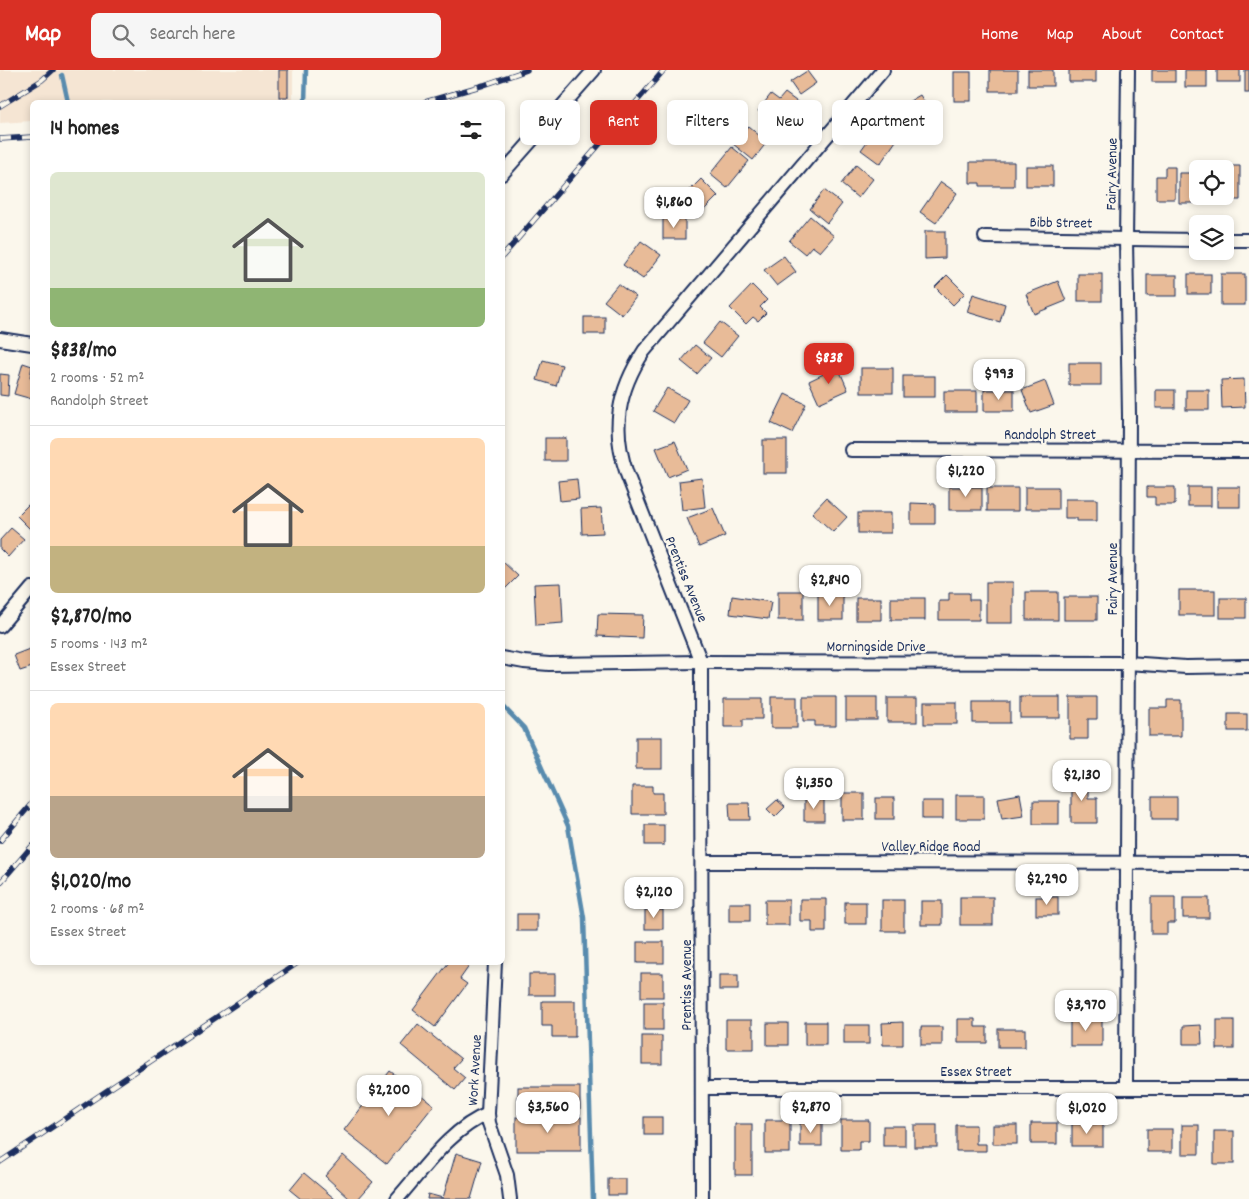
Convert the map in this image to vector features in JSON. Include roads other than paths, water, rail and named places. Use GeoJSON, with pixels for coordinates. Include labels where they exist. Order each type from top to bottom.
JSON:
{"type":"FeatureCollection","features":[{"type":"Feature","properties":{"kind":"street"},"geometry":{"type":"LineString","coordinates":[[505,171],[594,70]]}},
{"type":"Feature","properties":{"kind":"street","name":"Prentiss Avenue"},"geometry":{"type":"LineString","coordinates":[[702,1199],[701,662],[622,459],[618,428],[619,412],[622,396],[635,365],[644,351],[883,70]]}},
{"type":"Feature","properties":{"kind":"street","name":"Fairy Avenue"},"geometry":{"type":"LineString","coordinates":[[1126,1087],[1128,450],[1126,240],[1128,70]]}},
{"type":"Feature","properties":{"kind":"street","name":"Bibb Street"},"geometry":{"type":"LineString","coordinates":[[984,237],[1189,240]]}},
{"type":"Feature","properties":{"kind":"street"},"geometry":{"type":"LineString","coordinates":[[1234,240],[1249,240]]}},
{"type":"Feature","properties":{"kind":"street"},"geometry":{"type":"LineString","coordinates":[[0,339],[30,344]]}},
{"type":"Feature","properties":{"kind":"street","name":"Randolph Street"},"geometry":{"type":"LineString","coordinates":[[851,450],[1249,451]]}},
{"type":"Feature","properties":{"kind":"street"},"geometry":{"type":"LineString","coordinates":[[0,626],[30,590]]}},
{"type":"Feature","properties":{"kind":"street","name":"Morningside Drive"},"geometry":{"type":"LineString","coordinates":[[505,659],[549,664],[701,662],[1128,663],[1186,667],[1249,666]]}},
{"type":"Feature","properties":{"kind":"street","name":"Valley Ridge Road"},"geometry":{"type":"LineString","coordinates":[[702,862],[1249,863]]}},
{"type":"Feature","properties":{"kind":"street","name":"Work Avenue"},"geometry":{"type":"LineString","coordinates":[[396,1199],[456,1133],[476,1119],[488,1114],[495,965]]}},
{"type":"Feature","properties":{"kind":"street","name":"Essex Street"},"geometry":{"type":"LineString","coordinates":[[702,1088],[1249,1088]]}},
{"type":"Feature","properties":{"kind":"street"},"geometry":{"type":"LineString","coordinates":[[488,1114],[489,1123],[507,1175],[510,1199]]}},
{"type":"Feature","properties":{"kind":"waterway"},"geometry":{"type":"LineString","coordinates":[[305,100],[306,70]]}},
{"type":"Feature","properties":{"kind":"waterway"},"geometry":{"type":"LineString","coordinates":[[62,75],[68,100]]}},
{"type":"Feature","properties":{"kind":"waterway"},"geometry":{"type":"LineString","coordinates":[[505,708],[524,728],[568,826],[584,918],[593,1199]]}},
{"type":"Feature","properties":{"kind":"railway"},"geometry":{"type":"LineString","coordinates":[[0,106],[42,80],[53,70]]}},
{"type":"Feature","properties":{"kind":"railway"},"geometry":{"type":"LineString","coordinates":[[432,100],[527,70]]}},
{"type":"Feature","properties":{"kind":"railway"},"geometry":{"type":"LineString","coordinates":[[505,254],[664,70]]}},
{"type":"Feature","properties":{"kind":"railway"},"geometry":{"type":"LineString","coordinates":[[0,139],[30,137]]}},
{"type":"Feature","properties":{"kind":"railway"},"geometry":{"type":"LineString","coordinates":[[0,841],[30,805]]}},
{"type":"Feature","properties":{"kind":"railway"},"geometry":{"type":"LineString","coordinates":[[0,883],[30,848]]}},
{"type":"Feature","properties":{"kind":"railway"},"geometry":{"type":"LineString","coordinates":[[0,1162],[295,965]]}}]}
